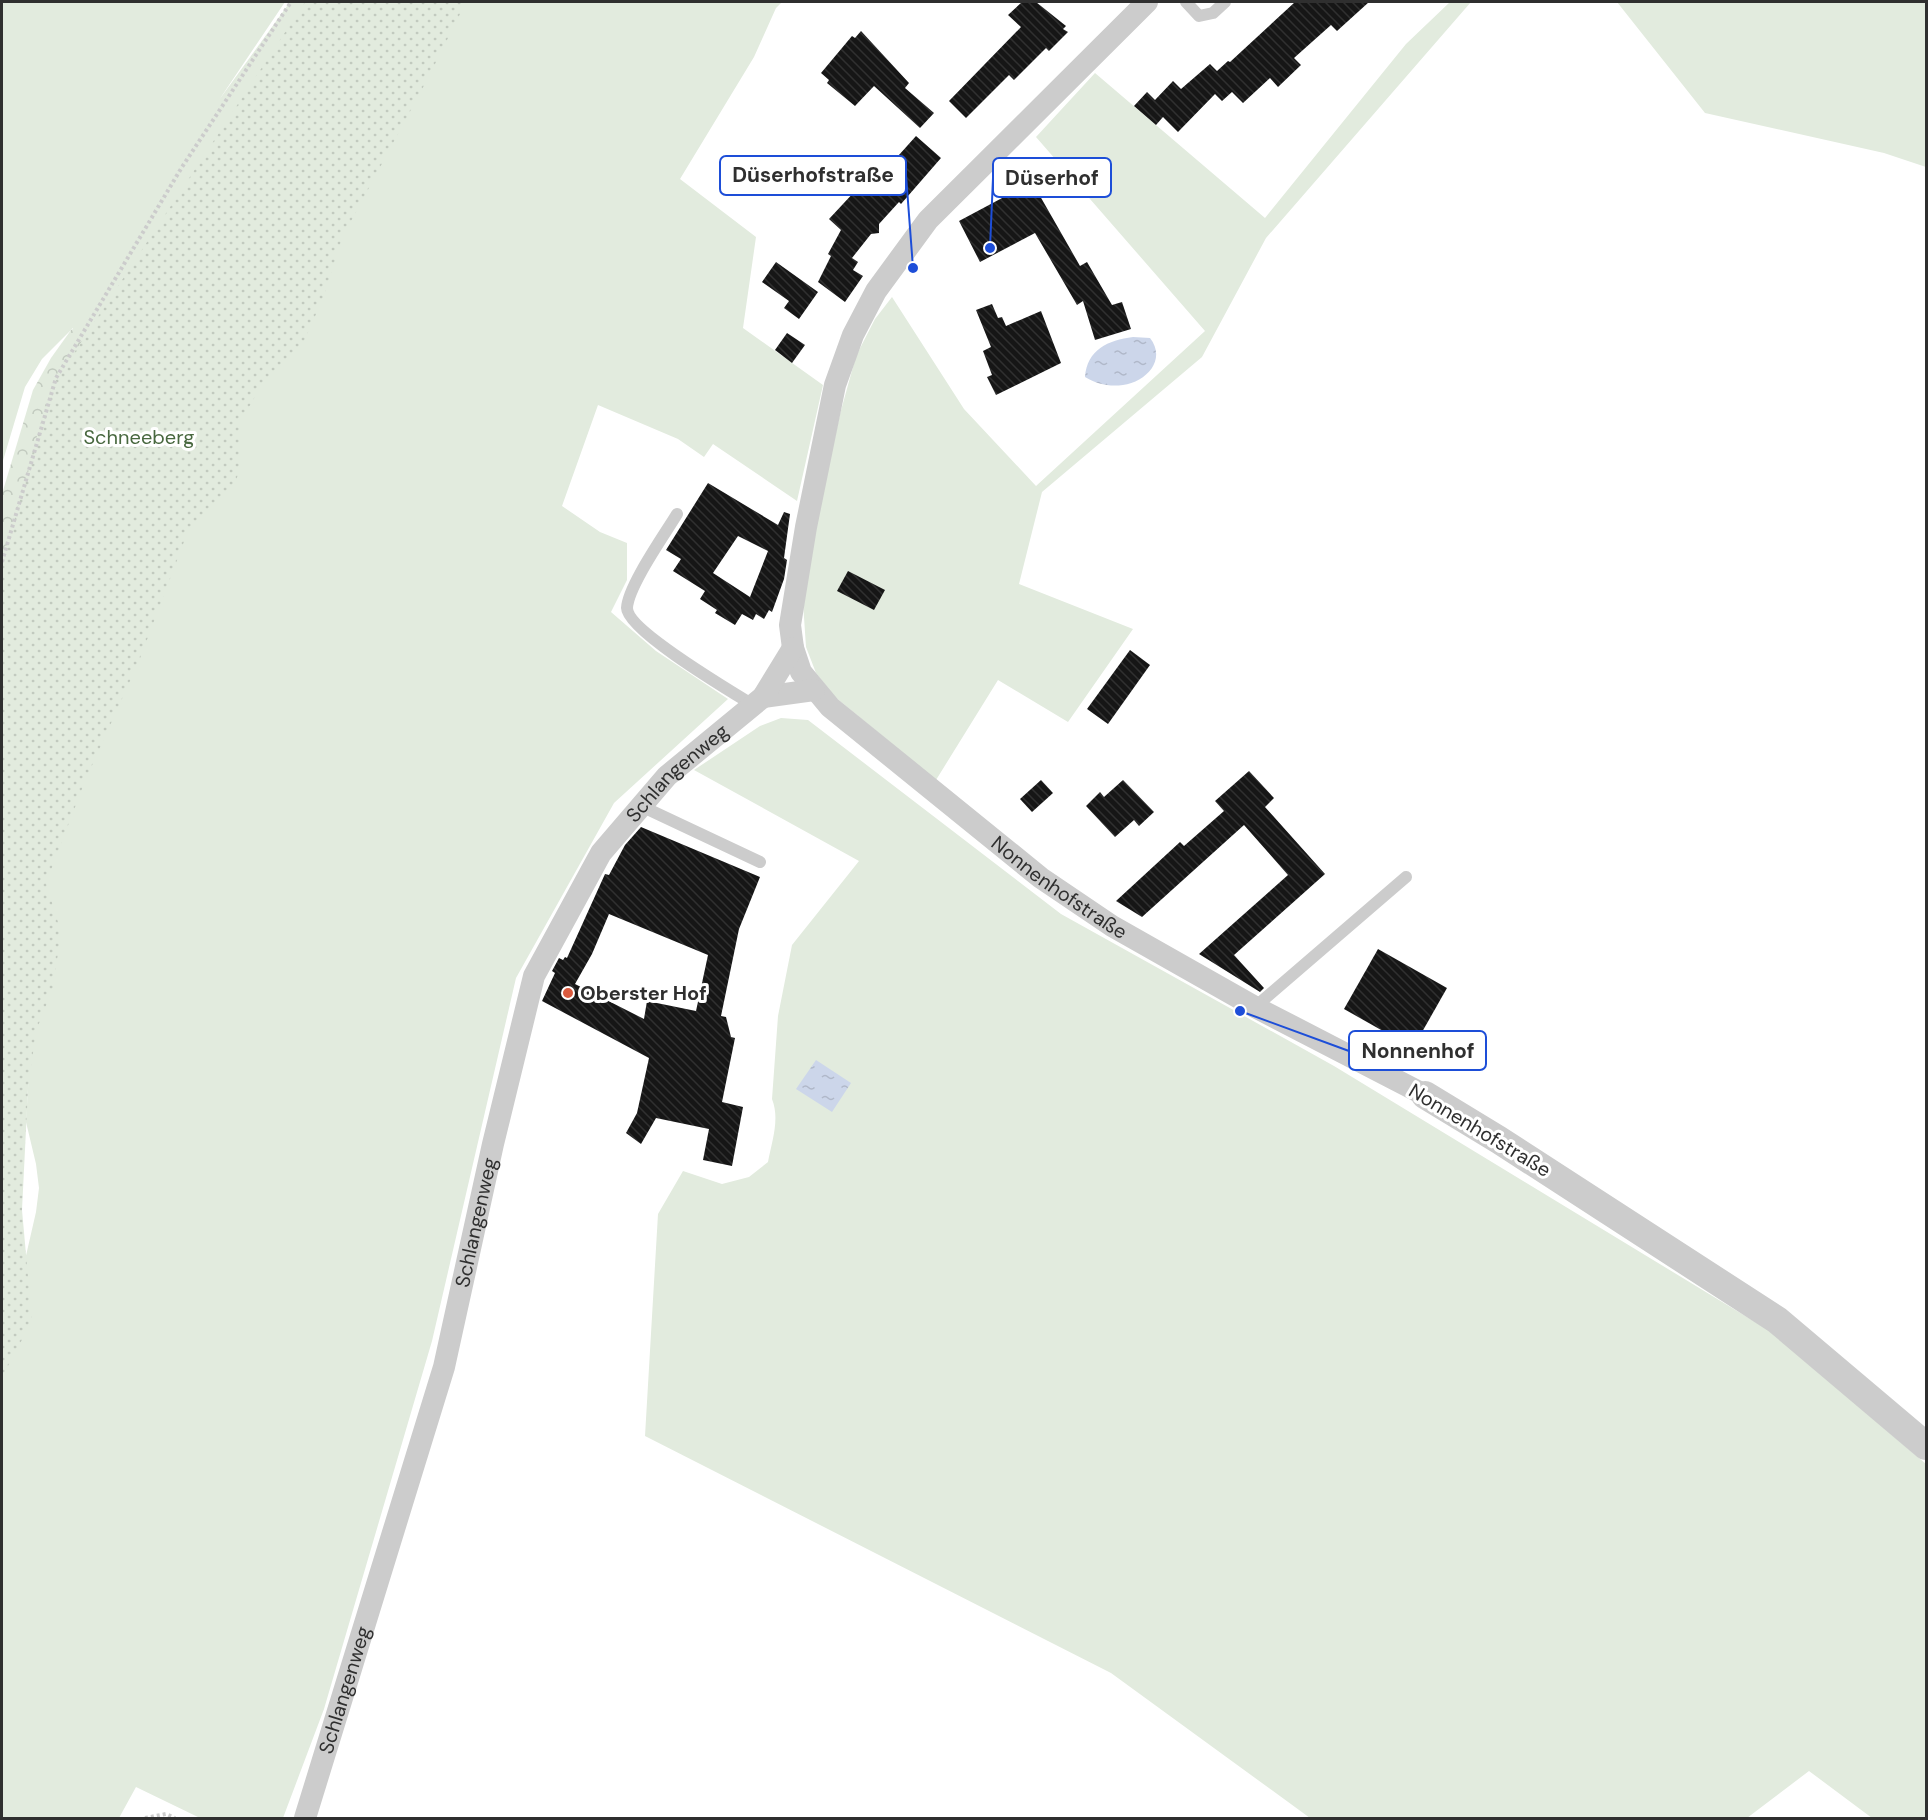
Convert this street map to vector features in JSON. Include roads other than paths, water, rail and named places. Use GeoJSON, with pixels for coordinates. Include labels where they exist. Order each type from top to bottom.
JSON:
{"type":"FeatureCollection","features":[{"type":"Feature","properties":{"kind":"street","name":"Nonnenhofstraße"},"geometry":{"type":"LineString","coordinates":[[1147,2],[928,220],[876,291],[853,335],[835,385],[817,468],[790,625],[793,648],[801,672],[830,707],[1041,878],[1112,926],[1255,1006],[1425,1095],[1499,1140],[1777,1320],[1926,1446]]}},
{"type":"Feature","properties":{"kind":"street"},"geometry":{"type":"LineString","coordinates":[[758,701],[793,648]]}},
{"type":"Feature","properties":{"kind":"street"},"geometry":{"type":"LineString","coordinates":[[758,701],[814,690]]}},
{"type":"Feature","properties":{"kind":"street","name":"Schlangenweg"},"geometry":{"type":"LineString","coordinates":[[305,1818],[444,1367],[493,1144],[534,976],[601,853],[667,776],[758,701]]}},
{"type":"Feature","properties":{"kind":"lane"},"geometry":{"type":"LineString","coordinates":[[1186,2],[1199,16],[1213,13],[1225,2]]}},
{"type":"Feature","properties":{"kind":"lane"},"geometry":{"type":"LineString","coordinates":[[677,514],[645,566],[630,596],[627,609],[630,617],[636,624],[708,678],[758,701]]}},
{"type":"Feature","properties":{"kind":"lane"},"geometry":{"type":"LineString","coordinates":[[641,806],[760,862]]}},
{"type":"Feature","properties":{"kind":"lane"},"geometry":{"type":"LineString","coordinates":[[1255,1006],[1406,877]]}},
{"type":"Feature","properties":{"kind":"water"},"geometry":{"type":"Polygon","coordinates":[[[1133,337],[1150,338],[1155,346],[1155,362],[1146,375],[1131,383],[1118,386],[1103,384],[1085,377],[1090,360],[1100,348],[1115,341],[1133,337]]]}},
{"type":"Feature","properties":{"kind":"water"},"geometry":{"type":"Polygon","coordinates":[[[816,1060],[851,1083],[832,1112],[796,1089],[816,1060]]]}},
{"type":"Feature","properties":{"kind":"place","name":"Düserhof"},"geometry":{"type":"Point","coordinates":[990,248]}},
{"type":"Feature","properties":{"kind":"place","name":"Düserhofstraße"},"geometry":{"type":"Point","coordinates":[913,268]}},
{"type":"Feature","properties":{"kind":"place","name":"Oberster Hof"},"geometry":{"type":"Point","coordinates":[568,993]}},
{"type":"Feature","properties":{"kind":"place","name":"Nonnenhof"},"geometry":{"type":"Point","coordinates":[1240,1011]}},
{"type":"Feature","properties":{"kind":"park label","name":"Schneeberg"},"geometry":{"type":"Point","coordinates":[139,437]}}]}
